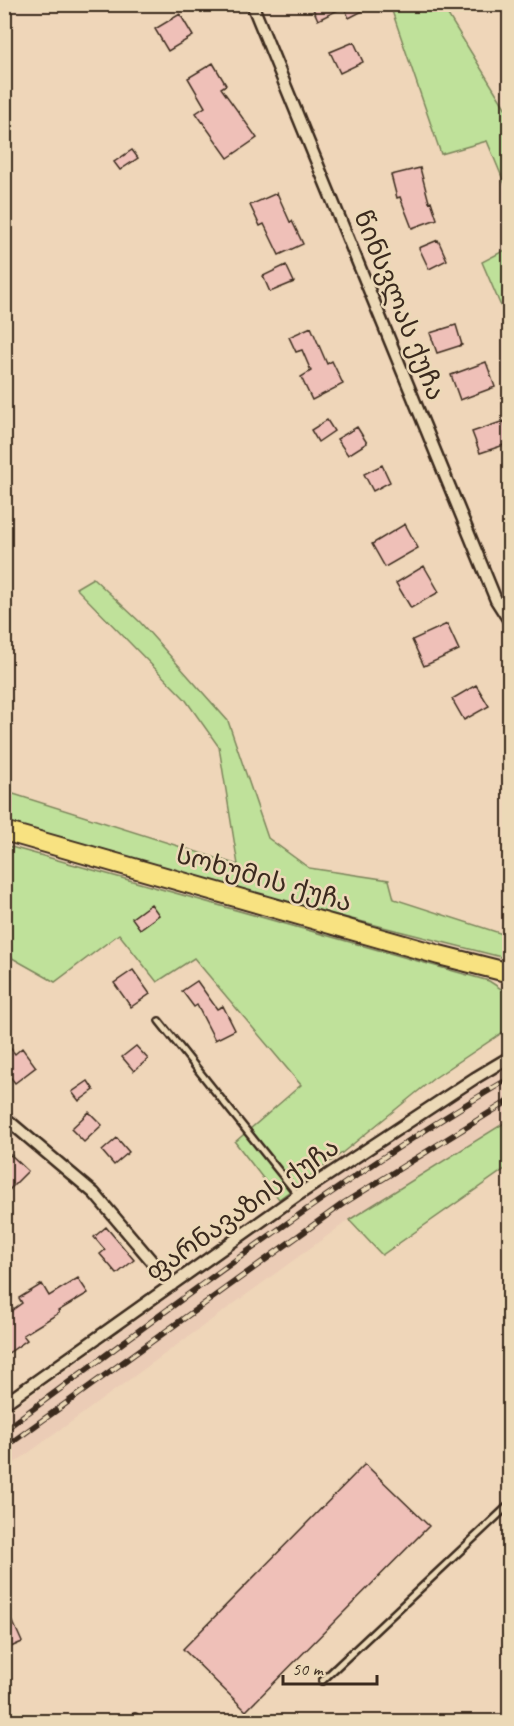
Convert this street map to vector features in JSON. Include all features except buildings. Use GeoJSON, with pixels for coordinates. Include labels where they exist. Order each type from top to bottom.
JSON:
{"type":"FeatureCollection","features":[{"type":"Feature","properties":{"kind":"highway","name":"სოხუმის ქუჩა"},"geometry":{"type":"LineString","coordinates":[[4,831],[510,973]]}},
{"type":"Feature","properties":{"kind":"street","name":"წინსვლას ქუჩა"},"geometry":{"type":"LineString","coordinates":[[252,4],[496,600],[510,622]]}},
{"type":"Feature","properties":{"kind":"street","name":"ფარნავაზის ქუჩა"},"geometry":{"type":"LineString","coordinates":[[4,1404],[298,1195],[510,1057]]}},
{"type":"Feature","properties":{"kind":"street"},"geometry":{"type":"LineString","coordinates":[[4,1117],[94,1194],[172,1285]]}},
{"type":"Feature","properties":{"kind":"lane"},"geometry":{"type":"LineString","coordinates":[[159,1021],[298,1195]]}},
{"type":"Feature","properties":{"kind":"lane"},"geometry":{"type":"LineString","coordinates":[[322,1681],[510,1504]]}},
{"type":"Feature","properties":{"kind":"shaded area"},"geometry":{"type":"Polygon","coordinates":[[[509,1064],[509,1120],[349,1220],[5,1470],[4,1415],[313,1193],[509,1064]]]}},
{"type":"Feature","properties":{"kind":"green space"},"geometry":{"type":"Polygon","coordinates":[[[390,5],[442,5],[509,114],[509,194],[487,141],[441,154],[390,5]]]}},
{"type":"Feature","properties":{"kind":"green space"},"geometry":{"type":"Polygon","coordinates":[[[509,248],[509,325],[482,262],[509,248]]]}},
{"type":"Feature","properties":{"kind":"green space"},"geometry":{"type":"Polygon","coordinates":[[[93,578],[140,622],[228,721],[268,838],[309,868],[389,880],[394,899],[509,936],[509,959],[273,899],[5,822],[4,791],[238,865],[219,747],[185,699],[76,588],[93,578]]]}},
{"type":"Feature","properties":{"kind":"green space"},"geometry":{"type":"Polygon","coordinates":[[[4,845],[489,981],[509,994],[509,1028],[433,1079],[342,1153],[279,1199],[235,1142],[301,1085],[194,958],[157,982],[119,934],[55,982],[5,954],[4,845]]]}},
{"type":"Feature","properties":{"kind":"green space"},"geometry":{"type":"Polygon","coordinates":[[[509,1120],[509,1166],[382,1255],[349,1220],[509,1120]]]}},
{"type":"Feature","properties":{"kind":"railway"},"geometry":{"type":"LineString","coordinates":[[4,1430],[316,1203],[444,1118],[510,1078]]}},
{"type":"Feature","properties":{"kind":"railway"},"geometry":{"type":"LineString","coordinates":[[4,1448],[344,1203],[510,1100]]}}]}
